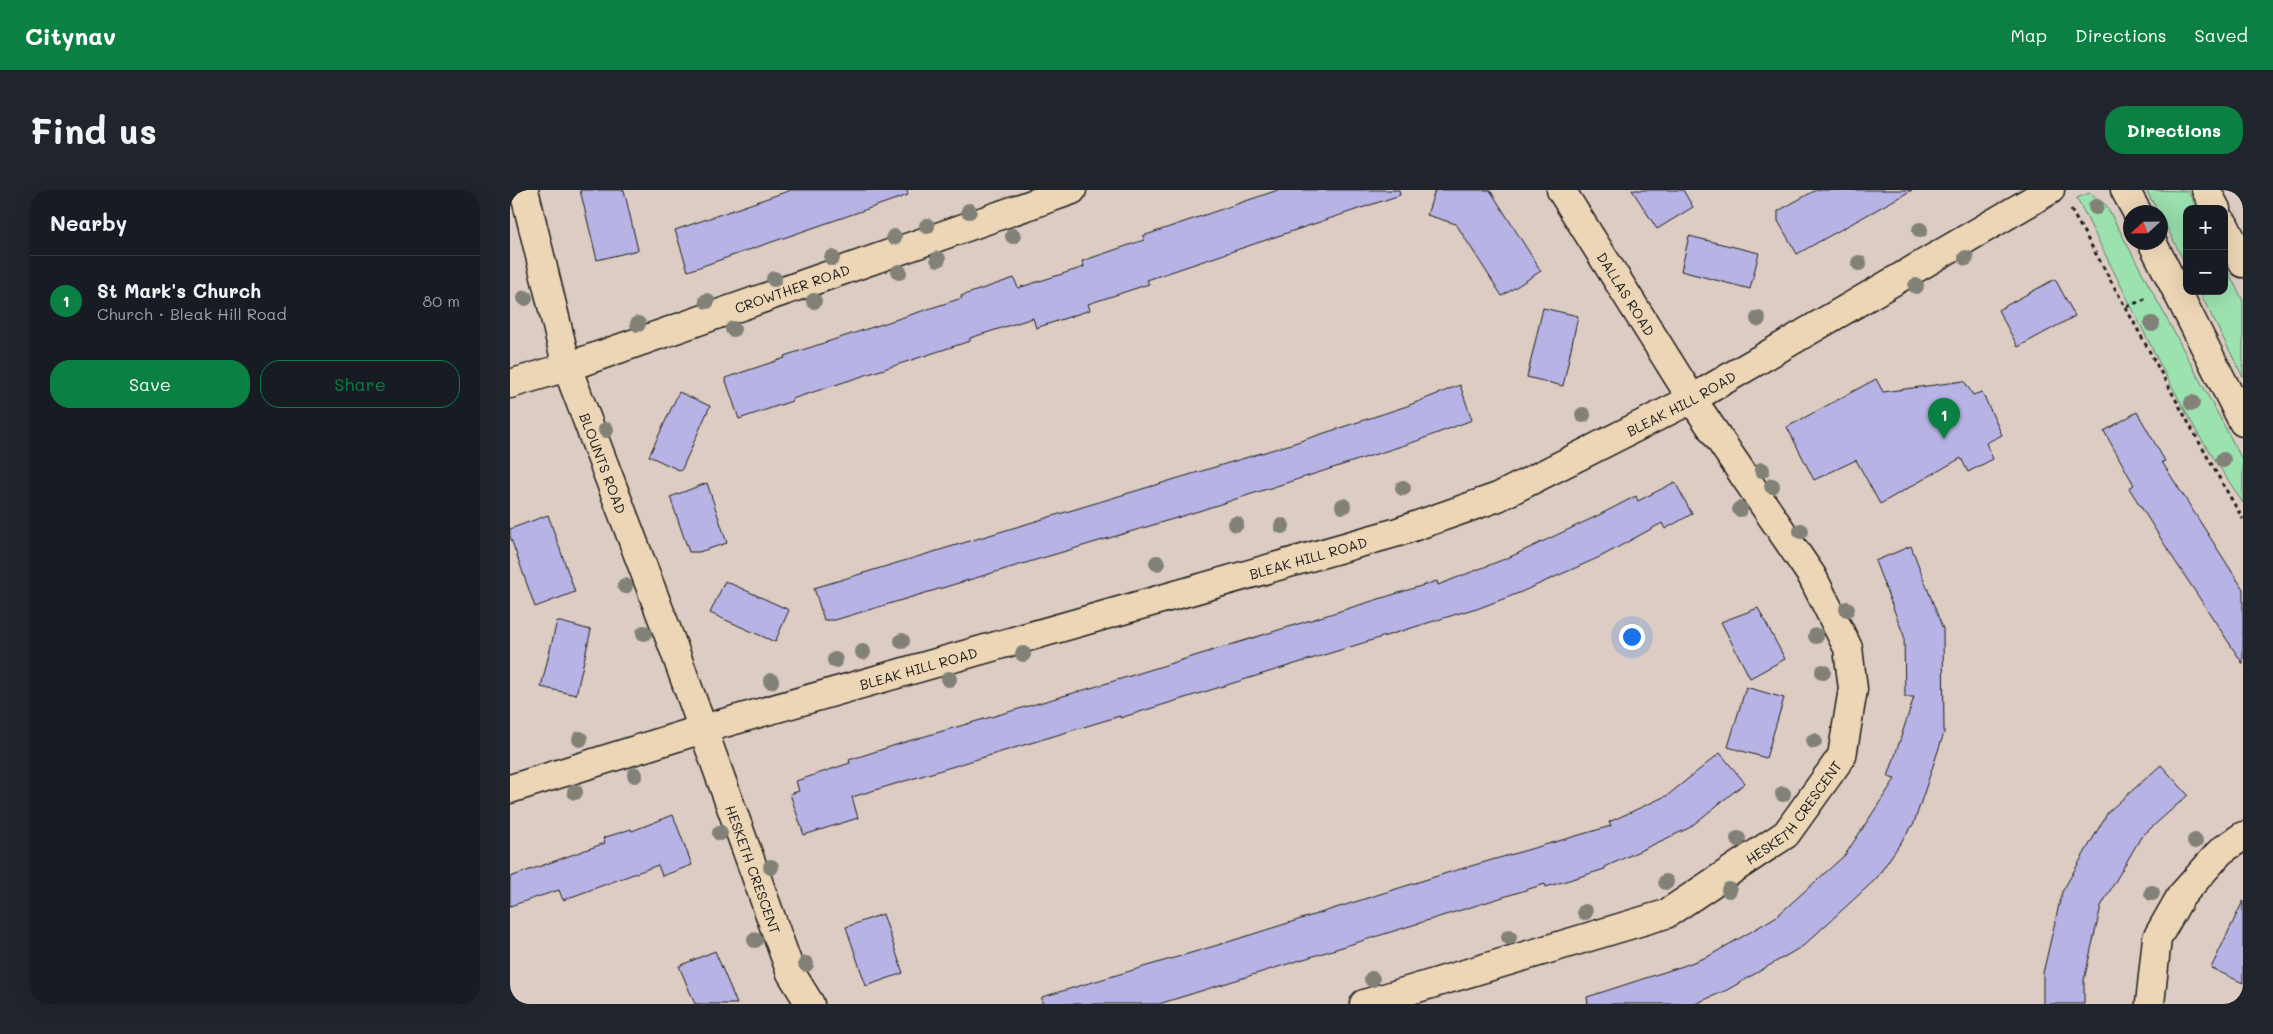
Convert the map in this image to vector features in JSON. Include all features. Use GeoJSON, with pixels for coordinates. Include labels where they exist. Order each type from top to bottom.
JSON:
{"type":"FeatureCollection","features":[{"type":"Feature","properties":{"kind":"street","name":"BLOUNTS ROAD"},"geometry":{"type":"LineString","coordinates":[[524,190],[567,367],[703,729]]}},
{"type":"Feature","properties":{"kind":"street","name":"CROWTHER ROAD"},"geometry":{"type":"LineString","coordinates":[[510,384],[567,367],[1072,190]]}},
{"type":"Feature","properties":{"kind":"street","name":"DALLAS ROAD"},"geometry":{"type":"LineString","coordinates":[[1561,190],[1692,399]]}},
{"type":"Feature","properties":{"kind":"street"},"geometry":{"type":"LineString","coordinates":[[2125,190],[2133,205]]}},
{"type":"Feature","properties":{"kind":"street"},"geometry":{"type":"LineString","coordinates":[[2206,190],[2214,205]]}},
{"type":"Feature","properties":{"kind":"street","name":"BLEAK HILL ROAD"},"geometry":{"type":"LineString","coordinates":[[510,789],[703,729],[1398,532],[1498,497],[1692,399],[2060,198]]}},
{"type":"Feature","properties":{"kind":"street"},"geometry":{"type":"LineString","coordinates":[[2228,232],[2243,263]]}},
{"type":"Feature","properties":{"kind":"street"},"geometry":{"type":"LineString","coordinates":[[2156,250],[2243,422]]}},
{"type":"Feature","properties":{"kind":"street","name":"HESKETH CRESCENT"},"geometry":{"type":"LineString","coordinates":[[1364,1004],[1666,914],[1786,834],[1842,756],[1853,689],[1848,648],[1812,576],[1692,399]]}},
{"type":"Feature","properties":{"kind":"street","name":"HESKETH CRESCENT"},"geometry":{"type":"LineString","coordinates":[[703,729],[791,973],[810,1004]]}},
{"type":"Feature","properties":{"kind":"street"},"geometry":{"type":"LineString","coordinates":[[2150,1004],[2157,938],[2181,896],[2221,850],[2243,836]]}},
{"type":"Feature","properties":{"kind":"path"},"geometry":{"type":"LineString","coordinates":[[2060,198],[2127,307],[2195,437],[2243,519]]}},
{"type":"Feature","properties":{"kind":"green space"},"geometry":{"type":"Polygon","coordinates":[[[2146,190],[2188,191],[2195,205],[2183,205],[2183,259],[2168,230],[2168,205],[2154,205],[2146,190]]]}},
{"type":"Feature","properties":{"kind":"green space"},"geometry":{"type":"Polygon","coordinates":[[[2090,193],[2106,205],[2123,237],[2123,250],[2130,250],[2243,461],[2243,503],[2198,434],[2163,370],[2077,198],[2090,193]]]}},
{"type":"Feature","properties":{"kind":"green space"},"geometry":{"type":"Polygon","coordinates":[[[2228,271],[2243,301],[2243,377],[2201,295],[2228,295],[2228,271]]]}},
{"type":"Feature","properties":{"kind":"building"},"geometry":{"type":"Polygon","coordinates":[[[580,190],[624,190],[638,250],[597,260],[580,190]]]}},
{"type":"Feature","properties":{"kind":"building"},"geometry":{"type":"Polygon","coordinates":[[[791,190],[907,190],[908,195],[688,271],[675,230],[791,190]]]}},
{"type":"Feature","properties":{"kind":"building"},"geometry":{"type":"Polygon","coordinates":[[[1278,190],[1399,190],[1400,195],[1147,280],[1149,284],[1088,304],[1090,310],[1036,328],[1033,318],[970,338],[970,341],[792,399],[792,401],[739,419],[725,378],[785,358],[784,356],[962,298],[961,296],[1014,278],[1018,288],[1084,267],[1082,261],[1144,240],[1143,236],[1278,190]]]}},
{"type":"Feature","properties":{"kind":"building"},"geometry":{"type":"Polygon","coordinates":[[[1435,190],[1490,190],[1541,271],[1502,296],[1456,224],[1427,215],[1435,190]]]}},
{"type":"Feature","properties":{"kind":"building"},"geometry":{"type":"Polygon","coordinates":[[[1632,190],[1683,190],[1693,207],[1657,229],[1632,190]]]}},
{"type":"Feature","properties":{"kind":"building"},"geometry":{"type":"Polygon","coordinates":[[[1816,190],[1912,190],[1797,254],[1778,221],[1778,211],[1816,190]]]}},
{"type":"Feature","properties":{"kind":"building"},"geometry":{"type":"Polygon","coordinates":[[[1689,236],[1759,253],[1750,289],[1681,271],[1689,236]]]}},
{"type":"Feature","properties":{"kind":"building"},"geometry":{"type":"Polygon","coordinates":[[[2055,279],[2075,316],[2018,347],[1998,310],[2055,279]]]}},
{"type":"Feature","properties":{"kind":"building"},"geometry":{"type":"Polygon","coordinates":[[[1543,308],[1578,316],[1563,386],[1527,377],[1543,308]]]}},
{"type":"Feature","properties":{"kind":"building"},"geometry":{"type":"Polygon","coordinates":[[[1876,379],[1883,392],[1964,381],[1973,395],[1982,392],[2002,435],[1986,443],[1993,459],[1968,472],[1961,458],[1880,504],[1856,460],[1814,480],[1787,427],[1876,379]]]}},
{"type":"Feature","properties":{"kind":"building"},"geometry":{"type":"Polygon","coordinates":[[[1460,385],[1472,420],[1414,442],[1183,516],[835,620],[824,620],[814,588],[1288,445],[1407,406],[1460,385]]]}},
{"type":"Feature","properties":{"kind":"building"},"geometry":{"type":"Polygon","coordinates":[[[679,392],[710,406],[681,471],[649,456],[679,392]]]}},
{"type":"Feature","properties":{"kind":"building"},"geometry":{"type":"Polygon","coordinates":[[[2137,412],[2165,461],[2162,462],[2243,589],[2243,664],[2129,488],[2134,485],[2104,431],[2137,412]]]}},
{"type":"Feature","properties":{"kind":"building"},"geometry":{"type":"Polygon","coordinates":[[[1675,482],[1692,514],[1665,529],[1662,523],[1602,556],[1519,593],[1474,610],[1120,718],[1120,716],[852,797],[858,818],[804,835],[790,794],[799,791],[796,781],[850,763],[849,760],[905,742],[1101,685],[1437,581],[1438,585],[1510,557],[1636,496],[1638,501],[1675,482]]]}},
{"type":"Feature","properties":{"kind":"building"},"geometry":{"type":"Polygon","coordinates":[[[707,483],[727,543],[699,552],[689,552],[670,497],[707,483]]]}},
{"type":"Feature","properties":{"kind":"building"},"geometry":{"type":"Polygon","coordinates":[[[548,515],[575,592],[535,607],[510,536],[510,529],[548,515]]]}},
{"type":"Feature","properties":{"kind":"building"},"geometry":{"type":"Polygon","coordinates":[[[1911,546],[1943,629],[1944,733],[1914,823],[1876,879],[1803,946],[1727,990],[1695,1004],[1588,1004],[1587,997],[1709,956],[1777,916],[1845,855],[1895,779],[1888,777],[1914,697],[1905,697],[1904,636],[1875,561],[1911,546]]]}},
{"type":"Feature","properties":{"kind":"building"},"geometry":{"type":"Polygon","coordinates":[[[725,581],[789,610],[775,642],[710,613],[725,581]]]}},
{"type":"Feature","properties":{"kind":"building"},"geometry":{"type":"Polygon","coordinates":[[[1758,608],[1785,659],[1750,678],[1721,622],[1758,608]]]}},
{"type":"Feature","properties":{"kind":"building"},"geometry":{"type":"Polygon","coordinates":[[[557,621],[591,630],[576,695],[541,687],[557,621]]]}},
{"type":"Feature","properties":{"kind":"building"},"geometry":{"type":"Polygon","coordinates":[[[1746,687],[1784,698],[1766,758],[1728,747],[1746,687]]]}},
{"type":"Feature","properties":{"kind":"building"},"geometry":{"type":"Polygon","coordinates":[[[1720,753],[1745,783],[1689,828],[1605,867],[1605,869],[1546,887],[1545,884],[1159,1004],[1042,1004],[1042,997],[1228,942],[1450,872],[1611,826],[1609,822],[1668,795],[1720,753]]]}},
{"type":"Feature","properties":{"kind":"building"},"geometry":{"type":"Polygon","coordinates":[[[2161,765],[2188,795],[2141,837],[2101,906],[2084,980],[2084,1004],[2043,1004],[2043,973],[2062,892],[2108,812],[2161,765]]]}},
{"type":"Feature","properties":{"kind":"building"},"geometry":{"type":"Polygon","coordinates":[[[673,815],[692,865],[662,876],[658,865],[563,900],[559,890],[510,906],[510,877],[605,843],[603,838],[631,829],[632,831],[673,815]]]}},
{"type":"Feature","properties":{"kind":"building"},"geometry":{"type":"Polygon","coordinates":[[[2243,901],[2243,983],[2211,968],[2243,901]]]}},
{"type":"Feature","properties":{"kind":"building"},"geometry":{"type":"Polygon","coordinates":[[[883,914],[903,973],[866,986],[846,927],[883,914]]]}},
{"type":"Feature","properties":{"kind":"building"},"geometry":{"type":"Polygon","coordinates":[[[715,951],[737,1004],[695,1004],[679,966],[715,951]]]}},
{"type":"Feature","properties":{"kind":"place","name":"St Mark's Church"},"geometry":{"type":"Point","coordinates":[1944,439]}}]}
